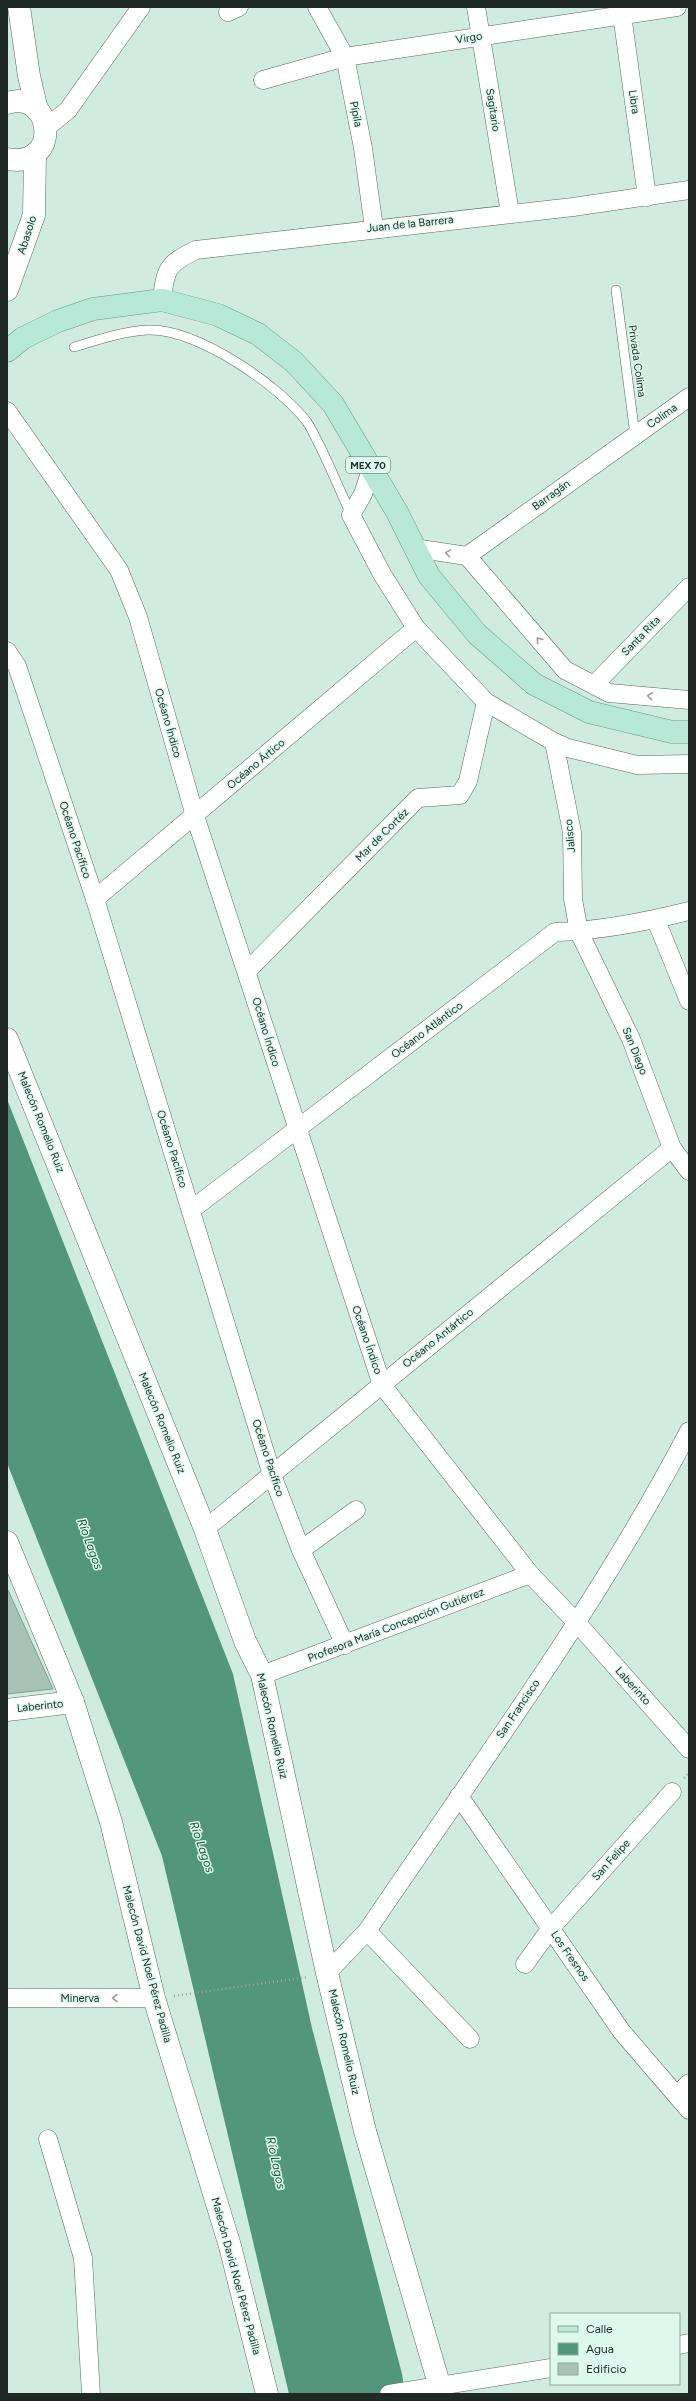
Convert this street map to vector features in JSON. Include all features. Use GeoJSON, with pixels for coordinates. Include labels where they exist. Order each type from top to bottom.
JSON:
{"type":"FeatureCollection","features":[{"type":"Feature","properties":{"kind":"main road","name":"MEX 70"},"geometry":{"type":"LineString","coordinates":[[7,351],[23,338],[58,321],[92,310],[162,300],[218,315],[258,334],[294,362],[333,404],[397,512],[428,576],[477,634],[534,684],[589,712],[672,732],[689,732]]}},
{"type":"Feature","properties":{"kind":"street"},"geometry":{"type":"LineString","coordinates":[[7,159],[17,161],[35,154],[42,146],[42,119],[29,76],[19,7]]}},
{"type":"Feature","properties":{"kind":"street"},"geometry":{"type":"LineString","coordinates":[[42,119],[68,110],[141,7]]}},
{"type":"Feature","properties":{"kind":"street","name":"Pípila"},"geometry":{"type":"LineString","coordinates":[[317,7],[345,57],[363,148],[374,228]]}},
{"type":"Feature","properties":{"kind":"street","name":"Sagitario"},"geometry":{"type":"LineString","coordinates":[[476,7],[510,213]]}},
{"type":"Feature","properties":{"kind":"street","name":"Virgo"},"geometry":{"type":"LineString","coordinates":[[263,80],[345,57],[621,12],[677,7]]}},
{"type":"Feature","properties":{"kind":"street","name":"Libra"},"geometry":{"type":"LineString","coordinates":[[621,12],[647,197]]}},
{"type":"Feature","properties":{"kind":"street"},"geometry":{"type":"LineString","coordinates":[[7,103],[19,101],[42,119]]}},
{"type":"Feature","properties":{"kind":"street","name":"Abasolo"},"geometry":{"type":"LineString","coordinates":[[7,290],[34,215],[35,154]]}},
{"type":"Feature","properties":{"kind":"street","name":"Juan de la Barrera"},"geometry":{"type":"LineString","coordinates":[[162,300],[164,280],[174,260],[196,250],[647,197],[689,190]]}},
{"type":"Feature","properties":{"kind":"street","name":"Colima"},"geometry":{"type":"LineString","coordinates":[[635,435],[689,397]]}},
{"type":"Feature","properties":{"kind":"street","name":"Océano Índico"},"geometry":{"type":"LineString","coordinates":[[7,411],[119,570],[138,617],[194,816],[247,971],[296,1130],[382,1384],[530,1574],[577,1623]]}},
{"type":"Feature","properties":{"kind":"street","name":"Barragán"},"geometry":{"type":"LineString","coordinates":[[467,556],[635,435]]}},
{"type":"Feature","properties":{"kind":"street"},"geometry":{"type":"LineString","coordinates":[[371,470],[363,494],[351,516],[382,574],[416,628],[486,702],[554,742],[568,748],[637,765],[689,764]]}},
{"type":"Feature","properties":{"kind":"street"},"geometry":{"type":"LineString","coordinates":[[414,548],[467,556],[565,670],[609,693],[689,700]]}},
{"type":"Feature","properties":{"kind":"street","name":"Santa Rita"},"geometry":{"type":"LineString","coordinates":[[594,685],[689,588]]}},
{"type":"Feature","properties":{"kind":"street","name":"Océano Ártico"},"geometry":{"type":"LineString","coordinates":[[95,899],[416,628]]}},
{"type":"Feature","properties":{"kind":"street","name":"Océano Pacífico"},"geometry":{"type":"LineString","coordinates":[[7,651],[17,666],[95,899],[272,1475],[301,1550],[344,1645]]}},
{"type":"Feature","properties":{"kind":"street","name":"Mar de Cortéz"},"geometry":{"type":"LineString","coordinates":[[247,971],[418,798],[460,795],[468,780],[486,702]]}},
{"type":"Feature","properties":{"kind":"street","name":"Jalisco"},"geometry":{"type":"LineString","coordinates":[[554,742],[572,832],[573,899],[580,932]]}},
{"type":"Feature","properties":{"kind":"street","name":"Océano Atlántico"},"geometry":{"type":"LineString","coordinates":[[191,1210],[555,932],[580,932],[656,920],[689,911]]}},
{"type":"Feature","properties":{"kind":"street"},"geometry":{"type":"LineString","coordinates":[[656,920],[689,1001]]}},
{"type":"Feature","properties":{"kind":"street","name":"San Diego"},"geometry":{"type":"LineString","coordinates":[[580,932],[631,1038],[672,1148],[689,1171]]}},
{"type":"Feature","properties":{"kind":"street","name":"Malecón Romelio Ruiz"},"geometry":{"type":"LineString","coordinates":[[7,1039],[205,1529],[245,1641],[262,1676],[317,1975],[365,2131],[435,2390]]}},
{"type":"Feature","properties":{"kind":"street","name":"Océano Antártico"},"geometry":{"type":"LineString","coordinates":[[205,1529],[672,1148]]}},
{"type":"Feature","properties":{"kind":"street","name":"San Francisco"},"geometry":{"type":"LineString","coordinates":[[317,1975],[367,1931],[577,1623],[670,1467],[689,1432]]}},
{"type":"Feature","properties":{"kind":"street"},"geometry":{"type":"LineString","coordinates":[[301,1550],[356,1510]]}},
{"type":"Feature","properties":{"kind":"street","name":"Malecón David Noel Pérez Padilla"},"geometry":{"type":"LineString","coordinates":[[7,1542],[73,1702],[111,1822],[154,1998],[230,2246],[267,2394]]}},
{"type":"Feature","properties":{"kind":"street","name":"Profesora María Concepción Gutiérrez"},"geometry":{"type":"LineString","coordinates":[[262,1676],[530,1574]]}},
{"type":"Feature","properties":{"kind":"street","name":"Laberinto"},"geometry":{"type":"LineString","coordinates":[[577,1623],[689,1749]]}},
{"type":"Feature","properties":{"kind":"street","name":"Laberinto"},"geometry":{"type":"LineString","coordinates":[[7,1710],[73,1702]]}},
{"type":"Feature","properties":{"kind":"street","name":"San Felipe"},"geometry":{"type":"LineString","coordinates":[[525,1964],[551,1928],[672,1792]]}},
{"type":"Feature","properties":{"kind":"street","name":"Los Fresnos"},"geometry":{"type":"LineString","coordinates":[[459,1796],[622,2032],[683,2089],[689,2110]]}},
{"type":"Feature","properties":{"kind":"street"},"geometry":{"type":"LineString","coordinates":[[367,1931],[470,2039]]}},
{"type":"Feature","properties":{"kind":"street","name":"Minerva"},"geometry":{"type":"LineString","coordinates":[[7,1998],[154,1998]]}},
{"type":"Feature","properties":{"kind":"street"},"geometry":{"type":"LineString","coordinates":[[48,2139],[83,2258],[91,2394]]}},
{"type":"Feature","properties":{"kind":"street"},"geometry":{"type":"LineString","coordinates":[[389,2394],[435,2390],[550,2368]]}},
{"type":"Feature","properties":{"kind":"lane","name":"Privada Colima"},"geometry":{"type":"LineString","coordinates":[[616,290],[635,435]]}},
{"type":"Feature","properties":{"kind":"lane"},"geometry":{"type":"LineString","coordinates":[[74,347],[113,335],[149,330],[185,337],[241,364],[267,383],[307,422],[338,483],[351,516]]}},
{"type":"Feature","properties":{"kind":"path"},"geometry":{"type":"LineString","coordinates":[[178,1995],[317,1975]]}},
{"type":"Feature","properties":{"kind":"water","name":"Río Lagos"},"geometry":{"type":"Polygon","coordinates":[[[7,1099],[233,1674],[312,2028],[402,2374],[405,2394],[289,2394],[162,1856],[7,1463],[7,1099]]]}},
{"type":"Feature","properties":{"kind":"building"},"geometry":{"type":"Polygon","coordinates":[[[7,1588],[53,1689],[7,1694],[7,1588]]]}}]}
